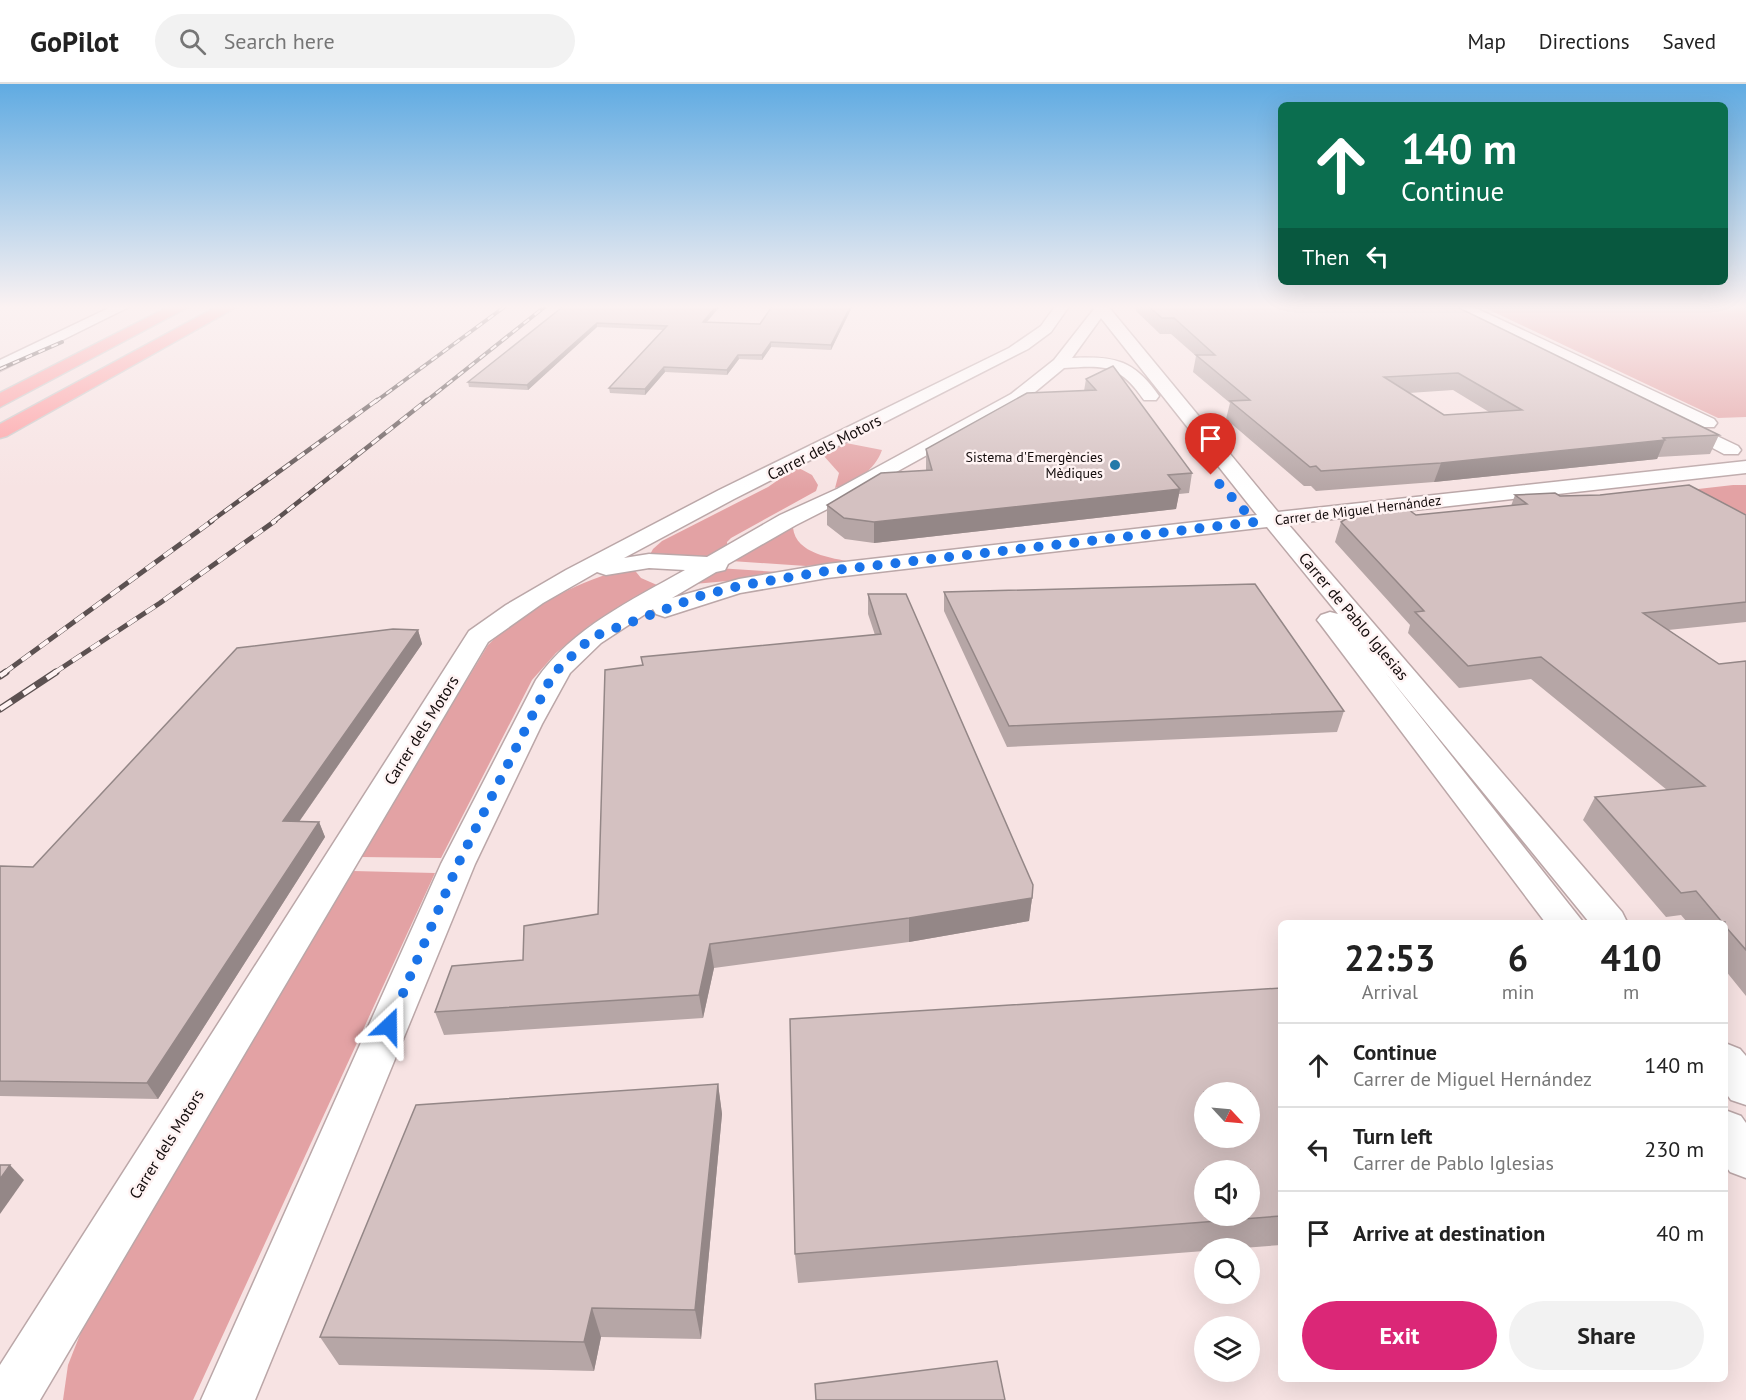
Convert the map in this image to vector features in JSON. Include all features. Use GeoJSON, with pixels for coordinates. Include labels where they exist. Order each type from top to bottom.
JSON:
{"type":"FeatureCollection","features":[{"type":"Feature","properties":{"kind":"highway"},"geometry":{"type":"LineString","coordinates":[[0,401],[66,366]]}},
{"type":"Feature","properties":{"kind":"highway"},"geometry":{"type":"LineString","coordinates":[[0,432],[120,366]]}},
{"type":"Feature","properties":{"kind":"street","name":"Carrer dels Motors"},"geometry":{"type":"LineString","coordinates":[[228,1400],[458,864],[550,680],[560,667],[592,637],[630,612],[759,537],[819,476],[988,366]]}},
{"type":"Feature","properties":{"kind":"street","name":"Carrer dels Motors"},"geometry":{"type":"LineString","coordinates":[[9,1400],[478,637],[500,619],[545,592],[674,522],[819,476],[992,414],[1032,387],[1056,366]]}},
{"type":"Feature","properties":{"kind":"street"},"geometry":{"type":"LineString","coordinates":[[1111,366],[1129,371],[1182,437]]}},
{"type":"Feature","properties":{"kind":"street","name":"Carrer de Pablo Iglesias"},"geometry":{"type":"LineString","coordinates":[[1146,366],[1265,521],[1564,920]]}},
{"type":"Feature","properties":{"kind":"street"},"geometry":{"type":"LineString","coordinates":[[1572,366],[1741,446]]}},
{"type":"Feature","properties":{"kind":"street"},"geometry":{"type":"LineString","coordinates":[[1581,366],[1741,446]]}},
{"type":"Feature","properties":{"kind":"street"},"geometry":{"type":"LineString","coordinates":[[1741,446],[1731,458],[1746,467]]}},
{"type":"Feature","properties":{"kind":"street","name":"Carrer de Miguel Hernández"},"geometry":{"type":"LineString","coordinates":[[592,637],[700,596],[739,586],[827,571],[1746,467]]}},
{"type":"Feature","properties":{"kind":"street","name":"Carrer de Pablo Iglesias"},"geometry":{"type":"LineString","coordinates":[[1223,488],[1265,521],[1607,920]]}},
{"type":"Feature","properties":{"kind":"street"},"geometry":{"type":"LineString","coordinates":[[638,561],[649,543],[674,522]]}},
{"type":"Feature","properties":{"kind":"street","name":"Carrer de Miguel Hernández"},"geometry":{"type":"LineString","coordinates":[[545,592],[599,570],[638,561],[827,571]]}},
{"type":"Feature","properties":{"kind":"street","name":"Carrer de Miguel Hernández"},"geometry":{"type":"LineString","coordinates":[[638,561],[651,577],[676,586],[739,586]]}},
{"type":"Feature","properties":{"kind":"street"},"geometry":{"type":"LineString","coordinates":[[1728,1065],[1746,1087]]}},
{"type":"Feature","properties":{"kind":"street"},"geometry":{"type":"LineString","coordinates":[[1728,1134],[1746,1157]]}},
{"type":"Feature","properties":{"kind":"shaded area"},"geometry":{"type":"Polygon","coordinates":[[[1609,366],[1746,366],[1746,417],[1718,418],[1609,366]]]}},
{"type":"Feature","properties":{"kind":"shaded area"},"geometry":{"type":"Polygon","coordinates":[[[846,443],[882,450],[875,464],[863,475],[835,488],[839,473],[823,455],[846,443]]]}},
{"type":"Feature","properties":{"kind":"shaded area"},"geometry":{"type":"Polygon","coordinates":[[[797,467],[812,475],[818,485],[816,491],[731,538],[727,542],[727,548],[704,560],[648,558],[653,549],[662,541],[768,487],[797,467]]]}},
{"type":"Feature","properties":{"kind":"shaded area"},"geometry":{"type":"Polygon","coordinates":[[[1746,485],[1746,538],[1663,493],[1746,485]]]}},
{"type":"Feature","properties":{"kind":"shaded area"},"geometry":{"type":"Polygon","coordinates":[[[793,528],[801,544],[808,549],[825,556],[852,562],[806,566],[731,561],[793,528]]]}},
{"type":"Feature","properties":{"kind":"shaded area"},"geometry":{"type":"Polygon","coordinates":[[[632,567],[641,578],[657,585],[590,625],[556,653],[532,680],[441,858],[360,857],[488,645],[519,619],[555,597],[594,579],[632,567]]]}},
{"type":"Feature","properties":{"kind":"shaded area"},"geometry":{"type":"Polygon","coordinates":[[[717,568],[794,573],[793,575],[694,584],[717,568]]]}},
{"type":"Feature","properties":{"kind":"shaded area"},"geometry":{"type":"Polygon","coordinates":[[[353,871],[435,873],[193,1400],[63,1400],[68,1365],[83,1327],[353,871]]]}},
{"type":"Feature","properties":{"kind":"building"},"geometry":{"type":"Polygon","coordinates":[[[488,366],[548,366],[527,385],[468,382],[488,366]]]}},
{"type":"Feature","properties":{"kind":"building"},"geometry":{"type":"Polygon","coordinates":[[[629,366],[730,366],[727,370],[664,367],[645,389],[609,388],[629,366]]]}},
{"type":"Feature","properties":{"kind":"building"},"geometry":{"type":"Polygon","coordinates":[[[1113,366],[1192,473],[1168,475],[1180,489],[874,522],[844,518],[827,505],[881,473],[932,470],[926,449],[1027,393],[1096,390],[1086,379],[1113,366]]]}},
{"type":"Feature","properties":{"kind":"building"},"geometry":{"type":"Polygon","coordinates":[[[1210,366],[1579,366],[1719,435],[1663,438],[1665,440],[1441,463],[1321,471],[1316,466],[1310,467],[1230,401],[1250,400],[1210,366]],[[1458,373],[1384,377],[1444,415],[1522,410],[1458,373]]]}},
{"type":"Feature","properties":{"kind":"building"},"geometry":{"type":"Polygon","coordinates":[[[1689,485],[1746,515],[1746,602],[1643,613],[1719,664],[1746,661],[1746,950],[1728,929],[1728,920],[1720,920],[1696,891],[1681,893],[1595,797],[1705,786],[1541,657],[1468,666],[1415,612],[1424,611],[1341,522],[1352,515],[1366,513],[1409,510],[1416,515],[1527,504],[1515,495],[1555,493],[1560,496],[1600,495],[1689,485]]]}},
{"type":"Feature","properties":{"kind":"building"},"geometry":{"type":"Polygon","coordinates":[[[1255,584],[1344,711],[1009,726],[944,592],[1255,584]]]}},
{"type":"Feature","properties":{"kind":"building"},"geometry":{"type":"Polygon","coordinates":[[[868,594],[906,594],[1033,885],[1032,898],[909,918],[710,944],[699,995],[435,1012],[452,966],[523,960],[524,926],[598,914],[605,670],[643,665],[641,657],[881,634],[868,594]]]}},
{"type":"Feature","properties":{"kind":"building"},"geometry":{"type":"Polygon","coordinates":[[[393,629],[418,630],[283,821],[319,822],[147,1083],[0,1081],[0,866],[33,867],[237,648],[393,629]]]}},
{"type":"Feature","properties":{"kind":"building"},"geometry":{"type":"Polygon","coordinates":[[[1278,988],[1278,1216],[1260,1218],[1260,1160],[1194,1160],[1194,1223],[795,1254],[790,1019],[1278,988]]]}},
{"type":"Feature","properties":{"kind":"building"},"geometry":{"type":"Polygon","coordinates":[[[718,1084],[695,1310],[592,1308],[584,1342],[320,1337],[416,1105],[718,1084]]]}},
{"type":"Feature","properties":{"kind":"building"},"geometry":{"type":"Polygon","coordinates":[[[0,1165],[10,1165],[0,1179],[0,1165]]]}},
{"type":"Feature","properties":{"kind":"building"},"geometry":{"type":"Polygon","coordinates":[[[997,1361],[1005,1400],[816,1400],[815,1384],[997,1361]]]}},
{"type":"Feature","properties":{"kind":"railway"},"geometry":{"type":"LineString","coordinates":[[0,369],[6,366]]}},
{"type":"Feature","properties":{"kind":"railway"},"geometry":{"type":"LineString","coordinates":[[375,402],[423,366]]}},
{"type":"Feature","properties":{"kind":"railway"},"geometry":{"type":"LineString","coordinates":[[425,402],[470,366]]}},
{"type":"Feature","properties":{"kind":"railway"},"geometry":{"type":"LineString","coordinates":[[210,522],[377,400]]}},
{"type":"Feature","properties":{"kind":"railway"},"geometry":{"type":"LineString","coordinates":[[273,522],[427,400]]}},
{"type":"Feature","properties":{"kind":"railway"},"geometry":{"type":"LineString","coordinates":[[4,673],[212,521]]}},
{"type":"Feature","properties":{"kind":"railway"},"geometry":{"type":"LineString","coordinates":[[54,673],[160,603],[275,521]]}},
{"type":"Feature","properties":{"kind":"railway"},"geometry":{"type":"LineString","coordinates":[[0,676],[6,672]]}},
{"type":"Feature","properties":{"kind":"railway"},"geometry":{"type":"LineString","coordinates":[[0,709],[56,672]]}},
{"type":"Feature","properties":{"kind":"place","name":"Sistema d'Emergències Mèdiques"},"geometry":{"type":"Point","coordinates":[1115,465]}},
{"type":"Feature","properties":{"kind":"route"},"geometry":{"type":"LineString","coordinates":[[389,1026],[458,864],[527,724],[550,680],[560,667],[592,637],[700,596],[739,586],[827,571],[1255,522],[1211,475]]}}]}
